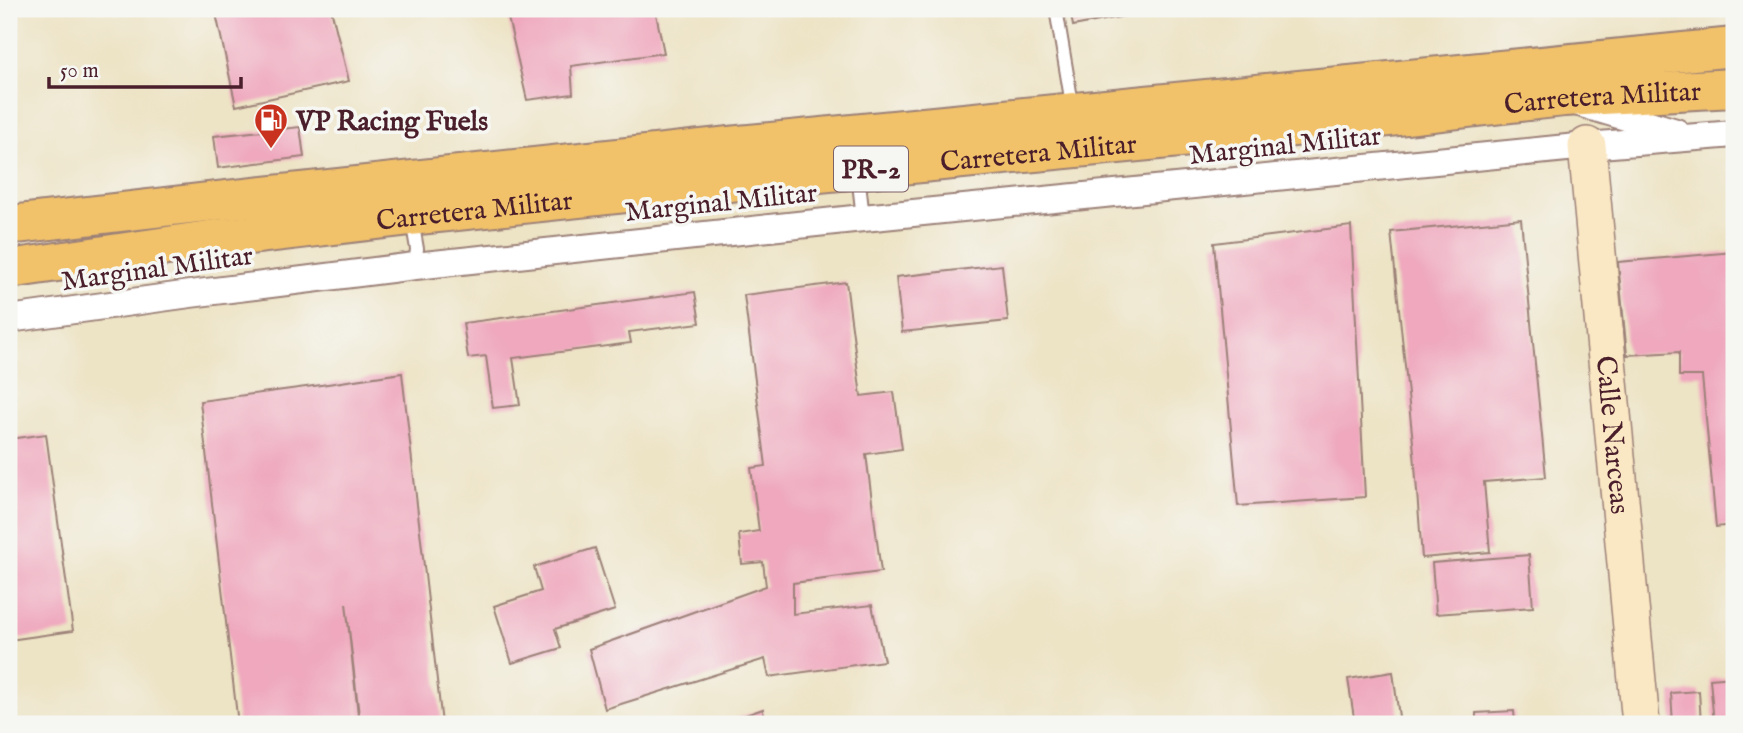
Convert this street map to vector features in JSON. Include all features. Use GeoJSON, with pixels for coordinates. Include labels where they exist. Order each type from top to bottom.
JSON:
{"type":"FeatureCollection","features":[{"type":"Feature","properties":{"kind":"main road","name":"Carretera Militar"},"geometry":{"type":"LineString","coordinates":[[9,225],[739,145],[1734,47]]}},
{"type":"Feature","properties":{"kind":"main road","name":"Carretera Militar"},"geometry":{"type":"LineString","coordinates":[[9,269],[216,239],[748,180],[1345,122],[1564,97],[1734,88]]}},
{"type":"Feature","properties":{"kind":"street"},"geometry":{"type":"LineString","coordinates":[[1564,97],[1693,137]]}},
{"type":"Feature","properties":{"kind":"street","name":"Marginal Militar"},"geometry":{"type":"LineString","coordinates":[[9,319],[415,266],[863,218],[1587,146],[1734,134]]}},
{"type":"Feature","properties":{"kind":"street","name":"Calle Narceas"},"geometry":{"type":"LineString","coordinates":[[1587,146],[1641,724]]}},
{"type":"Feature","properties":{"kind":"lane"},"geometry":{"type":"LineString","coordinates":[[1056,9],[1074,113]]}},
{"type":"Feature","properties":{"kind":"lane"},"geometry":{"type":"LineString","coordinates":[[857,170],[863,218]]}},
{"type":"Feature","properties":{"kind":"lane"},"geometry":{"type":"LineString","coordinates":[[411,216],[417,249],[415,266]]}},
{"type":"Feature","properties":{"kind":"building"},"geometry":{"type":"Polygon","coordinates":[[[215,9],[331,9],[349,81],[236,106],[215,9]]]}},
{"type":"Feature","properties":{"kind":"building"},"geometry":{"type":"Polygon","coordinates":[[[506,9],[655,9],[664,53],[571,66],[573,94],[527,100],[506,9]]]}},
{"type":"Feature","properties":{"kind":"building"},"geometry":{"type":"Polygon","coordinates":[[[1070,9],[1157,9],[1157,10],[1073,26],[1070,9]]]}},
{"type":"Feature","properties":{"kind":"building"},"geometry":{"type":"Polygon","coordinates":[[[300,127],[304,157],[218,168],[214,136],[300,127]]]}},
{"type":"Feature","properties":{"kind":"building"},"geometry":{"type":"Polygon","coordinates":[[[1521,219],[1546,477],[1484,482],[1490,552],[1422,558],[1391,232],[1521,219]]]}},
{"type":"Feature","properties":{"kind":"building"},"geometry":{"type":"Polygon","coordinates":[[[1351,226],[1365,497],[1238,506],[1214,243],[1351,226]]]}},
{"type":"Feature","properties":{"kind":"building"},"geometry":{"type":"Polygon","coordinates":[[[1734,252],[1734,525],[1716,527],[1702,376],[1679,376],[1679,352],[1627,355],[1618,262],[1734,252]]]}},
{"type":"Feature","properties":{"kind":"building"},"geometry":{"type":"Polygon","coordinates":[[[1002,265],[1008,321],[902,332],[896,277],[1002,265]]]}},
{"type":"Feature","properties":{"kind":"building"},"geometry":{"type":"Polygon","coordinates":[[[846,282],[861,396],[894,392],[902,449],[866,454],[881,572],[793,583],[793,614],[872,605],[884,661],[769,677],[765,659],[605,709],[589,649],[766,586],[763,562],[742,564],[739,534],[759,531],[751,468],[766,466],[744,295],[846,282]]]}},
{"type":"Feature","properties":{"kind":"building"},"geometry":{"type":"Polygon","coordinates":[[[695,292],[700,323],[629,332],[631,343],[513,358],[520,405],[493,408],[486,356],[468,358],[463,323],[695,292]]]}},
{"type":"Feature","properties":{"kind":"building"},"geometry":{"type":"Polygon","coordinates":[[[402,373],[442,724],[360,724],[346,603],[359,724],[238,724],[200,401],[402,373]]]}},
{"type":"Feature","properties":{"kind":"building"},"geometry":{"type":"Polygon","coordinates":[[[46,434],[73,631],[9,640],[9,439],[46,434]]]}},
{"type":"Feature","properties":{"kind":"building"},"geometry":{"type":"Polygon","coordinates":[[[595,548],[615,610],[555,629],[561,648],[512,663],[494,606],[541,591],[534,567],[595,548]]]}},
{"type":"Feature","properties":{"kind":"building"},"geometry":{"type":"Polygon","coordinates":[[[1529,555],[1533,607],[1436,614],[1432,563],[1529,555]]]}},
{"type":"Feature","properties":{"kind":"building"},"geometry":{"type":"Polygon","coordinates":[[[1393,672],[1400,724],[1355,724],[1348,679],[1393,672]]]}},
{"type":"Feature","properties":{"kind":"building"},"geometry":{"type":"Polygon","coordinates":[[[1734,677],[1734,724],[1714,724],[1710,679],[1734,677]]]}},
{"type":"Feature","properties":{"kind":"building"},"geometry":{"type":"Polygon","coordinates":[[[1699,691],[1701,724],[1673,724],[1671,693],[1699,691]]]}},
{"type":"Feature","properties":{"kind":"building"},"geometry":{"type":"Polygon","coordinates":[[[763,709],[764,724],[720,724],[763,709]]]}},
{"type":"Feature","properties":{"kind":"building"},"geometry":{"type":"Polygon","coordinates":[[[1514,711],[1515,724],[1476,724],[1476,713],[1514,711]]]}},
{"type":"Feature","properties":{"kind":"place","name":"VP Racing Fuels"},"geometry":{"type":"Point","coordinates":[271,150]}}]}
